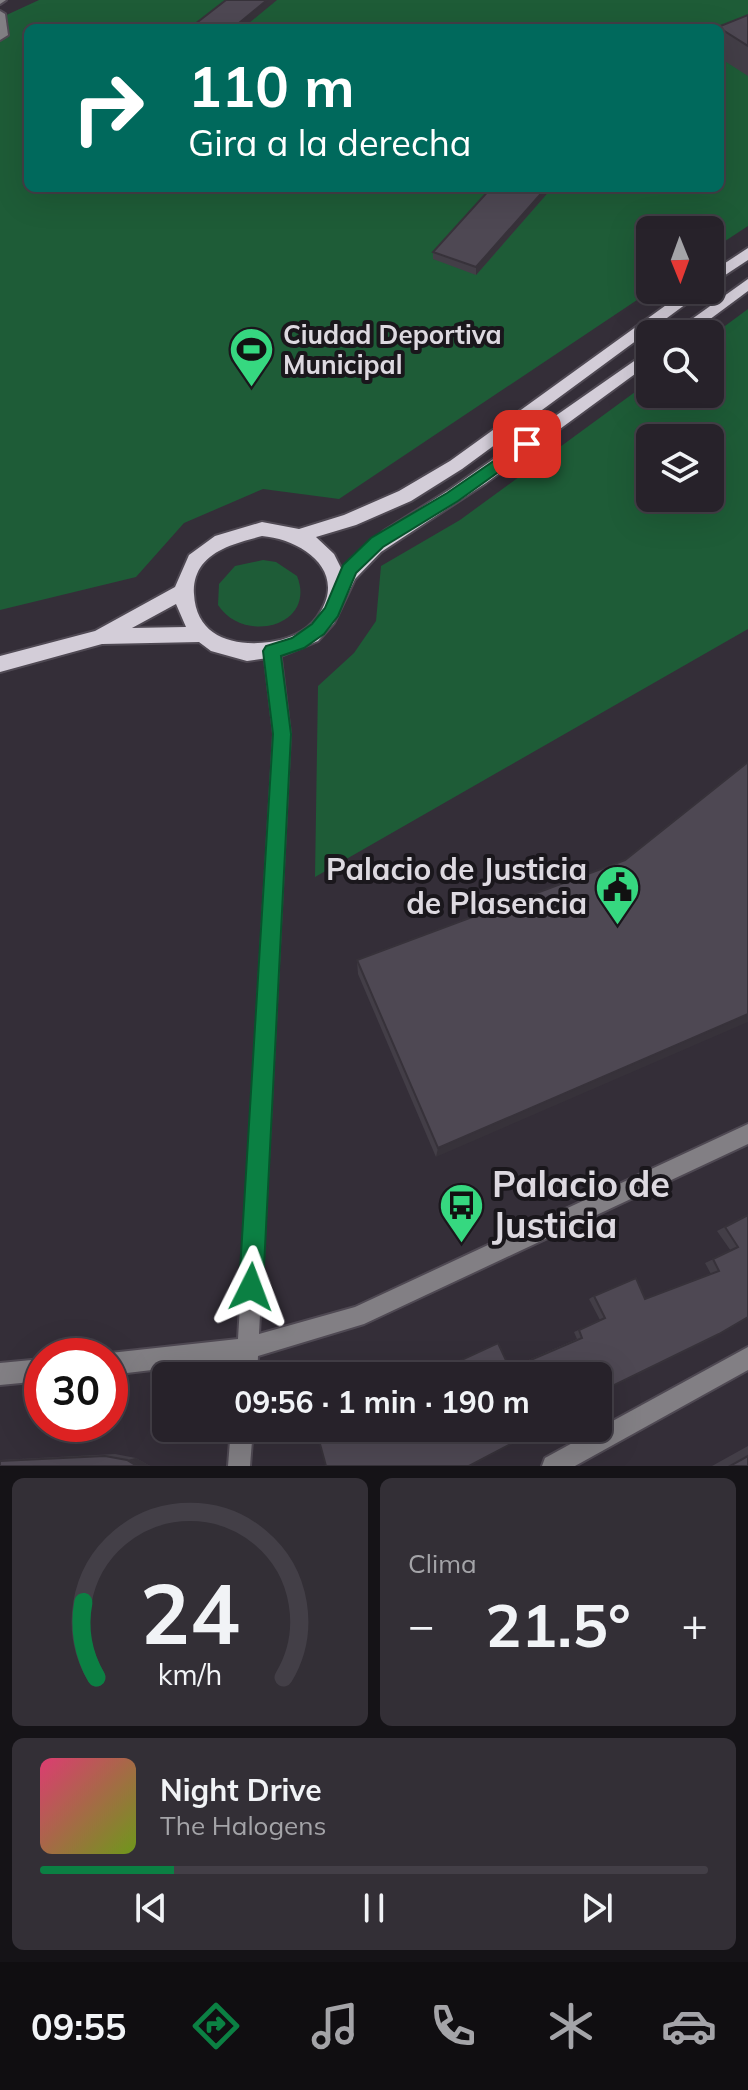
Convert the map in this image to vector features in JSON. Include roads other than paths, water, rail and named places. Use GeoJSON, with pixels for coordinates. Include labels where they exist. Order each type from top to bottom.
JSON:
{"type":"FeatureCollection","features":[{"type":"Feature","properties":{"kind":"main road"},"geometry":{"type":"LineString","coordinates":[[724,270],[748,253]]}},
{"type":"Feature","properties":{"kind":"main road"},"geometry":{"type":"LineString","coordinates":[[698,320],[748,284]]}},
{"type":"Feature","properties":{"kind":"main road"},"geometry":{"type":"LineString","coordinates":[[298,536],[350,520],[405,496],[446,471],[678,304]]}},
{"type":"Feature","properties":{"kind":"main road"},"geometry":{"type":"LineString","coordinates":[[338,591],[335,570],[324,553],[298,536],[262,529],[237,532],[215,541],[198,555],[186,572],[181,592],[193,627],[227,648],[249,653],[272,651],[297,643],[318,629],[332,611],[349,570],[377,543],[453,497],[636,365]]}},
{"type":"Feature","properties":{"kind":"main road"},"geometry":{"type":"LineString","coordinates":[[100,637],[181,592]]}},
{"type":"Feature","properties":{"kind":"main road"},"geometry":{"type":"LineString","coordinates":[[0,664],[100,637],[201,634]]}},
{"type":"Feature","properties":{"kind":"street"},"geometry":{"type":"LineString","coordinates":[[0,14],[3,35],[0,37]]}},
{"type":"Feature","properties":{"kind":"street"},"geometry":{"type":"LineString","coordinates":[[247,1362],[282,734],[272,651]]}},
{"type":"Feature","properties":{"kind":"street"},"geometry":{"type":"LineString","coordinates":[[128,1362],[248,1348],[357,1317],[748,1134]]}},
{"type":"Feature","properties":{"kind":"street"},"geometry":{"type":"LineString","coordinates":[[553,1466],[748,1358]]}},
{"type":"Feature","properties":{"kind":"street"},"geometry":{"type":"LineString","coordinates":[[0,1374],[24,1372]]}},
{"type":"Feature","properties":{"kind":"street"},"geometry":{"type":"LineString","coordinates":[[239,1466],[241,1442]]}},
{"type":"Feature","properties":{"kind":"place","name":"Ciudad Deportiva Municipal"},"geometry":{"type":"Point","coordinates":[252,389]}},
{"type":"Feature","properties":{"kind":"place","name":"Palacio de Justicia de Plasencia"},"geometry":{"type":"Point","coordinates":[618,926]}},
{"type":"Feature","properties":{"kind":"place","name":"Palacio de Justicia"},"geometry":{"type":"Point","coordinates":[461,1244]}}]}
